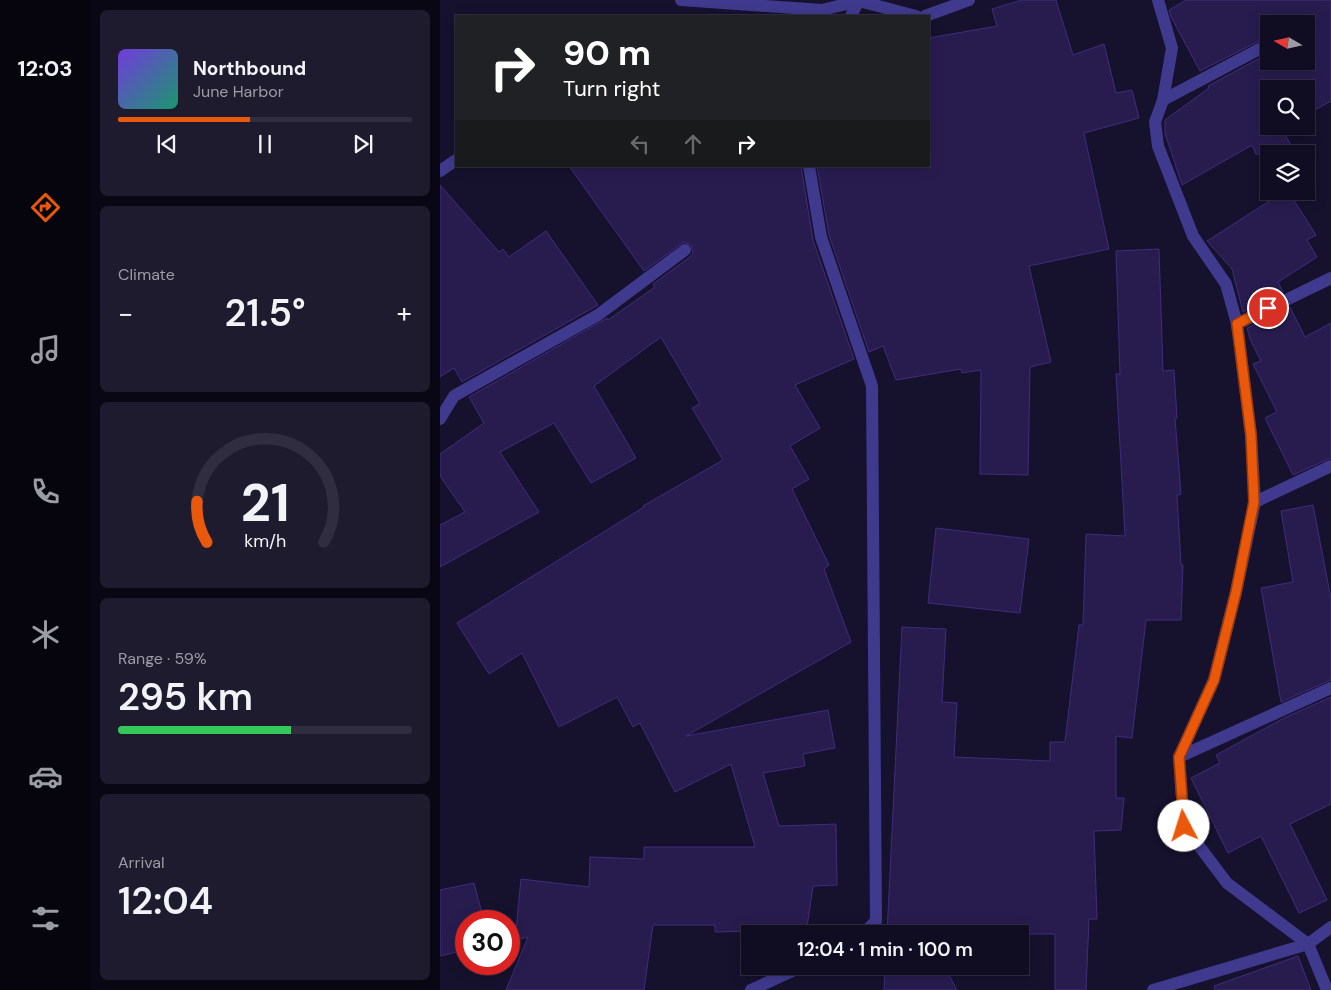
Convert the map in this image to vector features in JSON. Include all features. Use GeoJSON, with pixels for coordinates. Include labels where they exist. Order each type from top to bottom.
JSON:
{"type":"FeatureCollection","features":[{"type":"Feature","properties":{"kind":"street"},"geometry":{"type":"LineString","coordinates":[[681,0],[819,13],[859,1],[912,15]]}},
{"type":"Feature","properties":{"kind":"street"},"geometry":{"type":"LineString","coordinates":[[929,15],[969,0]]}},
{"type":"Feature","properties":{"kind":"street"},"geometry":{"type":"LineString","coordinates":[[1158,0],[1172,48],[1163,100],[1156,122],[1158,146],[1193,236],[1226,284],[1237,324],[1251,435],[1254,502],[1236,592],[1214,680],[1179,757],[1184,826],[1227,883],[1308,944],[1326,990]]}},
{"type":"Feature","properties":{"kind":"street"},"geometry":{"type":"LineString","coordinates":[[852,15],[859,1]]}},
{"type":"Feature","properties":{"kind":"street"},"geometry":{"type":"LineString","coordinates":[[1163,100],[1260,49]]}},
{"type":"Feature","properties":{"kind":"street"},"geometry":{"type":"LineString","coordinates":[[440,171],[455,161]]}},
{"type":"Feature","properties":{"kind":"street"},"geometry":{"type":"LineString","coordinates":[[809,167],[821,237],[872,386],[876,921],[872,925]]}},
{"type":"Feature","properties":{"kind":"street"},"geometry":{"type":"LineString","coordinates":[[440,420],[454,396],[598,315],[685,250]]}},
{"type":"Feature","properties":{"kind":"street"},"geometry":{"type":"LineString","coordinates":[[1237,324],[1331,278]]}},
{"type":"Feature","properties":{"kind":"street"},"geometry":{"type":"LineString","coordinates":[[1254,502],[1331,466]]}},
{"type":"Feature","properties":{"kind":"street"},"geometry":{"type":"LineString","coordinates":[[1179,757],[1331,688]]}},
{"type":"Feature","properties":{"kind":"street"},"geometry":{"type":"LineString","coordinates":[[1153,990],[1308,944],[1331,927]]}},
{"type":"Feature","properties":{"kind":"street"},"geometry":{"type":"LineString","coordinates":[[751,990],[784,975]]}},
{"type":"Feature","properties":{"kind":"building"},"geometry":{"type":"Polygon","coordinates":[[[1022,0],[1056,0],[1073,55],[1104,44],[1116,93],[1132,90],[1139,118],[1084,133],[1109,249],[1029,266],[1051,362],[1030,367],[1028,475],[980,474],[981,370],[962,373],[961,369],[896,380],[883,346],[869,352],[829,235],[817,167],[930,167],[930,38],[997,26],[992,9],[1022,0]]]}},
{"type":"Feature","properties":{"kind":"building"},"geometry":{"type":"Polygon","coordinates":[[[1186,0],[1331,0],[1331,101],[1315,110],[1315,80],[1260,80],[1260,135],[1285,135],[1291,145],[1260,145],[1260,154],[1256,154],[1252,145],[1182,185],[1165,133],[1165,120],[1209,88],[1208,86],[1260,58],[1260,70],[1315,70],[1315,15],[1260,15],[1260,41],[1200,71],[1169,10],[1186,0]]]}},
{"type":"Feature","properties":{"kind":"building"},"geometry":{"type":"Polygon","coordinates":[[[570,167],[801,167],[813,240],[854,359],[795,385],[820,428],[790,446],[809,479],[792,489],[829,565],[824,569],[851,642],[686,736],[828,710],[835,748],[803,754],[805,766],[763,773],[779,826],[836,824],[837,885],[813,886],[807,925],[741,925],[741,931],[715,932],[715,925],[653,925],[644,990],[506,990],[512,975],[520,975],[520,956],[528,937],[520,939],[520,910],[518,910],[521,879],[589,887],[590,857],[644,859],[644,847],[755,847],[731,764],[675,792],[640,723],[633,727],[617,697],[559,727],[522,653],[489,674],[457,623],[643,506],[723,460],[692,408],[700,404],[661,337],[594,386],[636,458],[591,483],[554,423],[500,452],[539,512],[440,567],[440,525],[465,512],[440,476],[440,454],[484,423],[469,397],[607,318],[608,320],[655,287],[653,284],[693,253],[691,245],[684,242],[644,271],[570,167]]]}},
{"type":"Feature","properties":{"kind":"building"},"geometry":{"type":"Polygon","coordinates":[[[440,185],[499,252],[503,249],[509,257],[546,231],[598,305],[462,382],[454,368],[440,377],[440,185]]]}},
{"type":"Feature","properties":{"kind":"building"},"geometry":{"type":"Polygon","coordinates":[[[1271,200],[1294,200],[1316,235],[1307,240],[1317,257],[1278,282],[1283,292],[1243,312],[1232,269],[1207,241],[1271,200]]]}},
{"type":"Feature","properties":{"kind":"building"},"geometry":{"type":"Polygon","coordinates":[[[1159,249],[1163,371],[1174,370],[1177,418],[1175,418],[1181,494],[1177,495],[1181,565],[1183,565],[1181,620],[1146,620],[1132,738],[1116,736],[1116,798],[1124,798],[1121,830],[1094,831],[1097,919],[1089,919],[1086,990],[1055,990],[1055,934],[1029,934],[1029,925],[887,925],[902,627],[946,629],[942,702],[957,703],[954,757],[1050,761],[1050,742],[1065,742],[1079,625],[1083,625],[1086,534],[1125,536],[1116,374],[1120,374],[1116,251],[1159,249]]]}},
{"type":"Feature","properties":{"kind":"building"},"geometry":{"type":"Polygon","coordinates":[[[1290,307],[1305,337],[1331,323],[1331,458],[1293,475],[1265,418],[1277,412],[1253,364],[1261,361],[1250,339],[1247,328],[1290,307]]]}},
{"type":"Feature","properties":{"kind":"building"},"geometry":{"type":"Polygon","coordinates":[[[1313,505],[1331,599],[1331,680],[1281,702],[1261,588],[1293,582],[1281,511],[1313,505]]]}},
{"type":"Feature","properties":{"kind":"building"},"geometry":{"type":"Polygon","coordinates":[[[936,528],[1029,539],[1020,613],[928,603],[936,528]]]}},
{"type":"Feature","properties":{"kind":"building"},"geometry":{"type":"Polygon","coordinates":[[[1331,697],[1331,804],[1290,824],[1327,900],[1299,913],[1261,836],[1228,853],[1191,778],[1220,763],[1216,755],[1284,718],[1331,697]]]}},
{"type":"Feature","properties":{"kind":"building"},"geometry":{"type":"Polygon","coordinates":[[[474,883],[481,910],[455,910],[455,953],[440,956],[440,890],[474,883]]]}},
{"type":"Feature","properties":{"kind":"building"},"geometry":{"type":"Polygon","coordinates":[[[1298,956],[1311,990],[1215,990],[1214,986],[1298,956]]]}},
{"type":"Feature","properties":{"kind":"building"},"geometry":{"type":"Polygon","coordinates":[[[885,975],[949,975],[957,990],[884,990],[885,975]]]}},
{"type":"Feature","properties":{"kind":"route"},"geometry":{"type":"LineString","coordinates":[[1184,826],[1179,757],[1214,680],[1236,592],[1254,502],[1251,435],[1237,324],[1268,308]]}}]}
